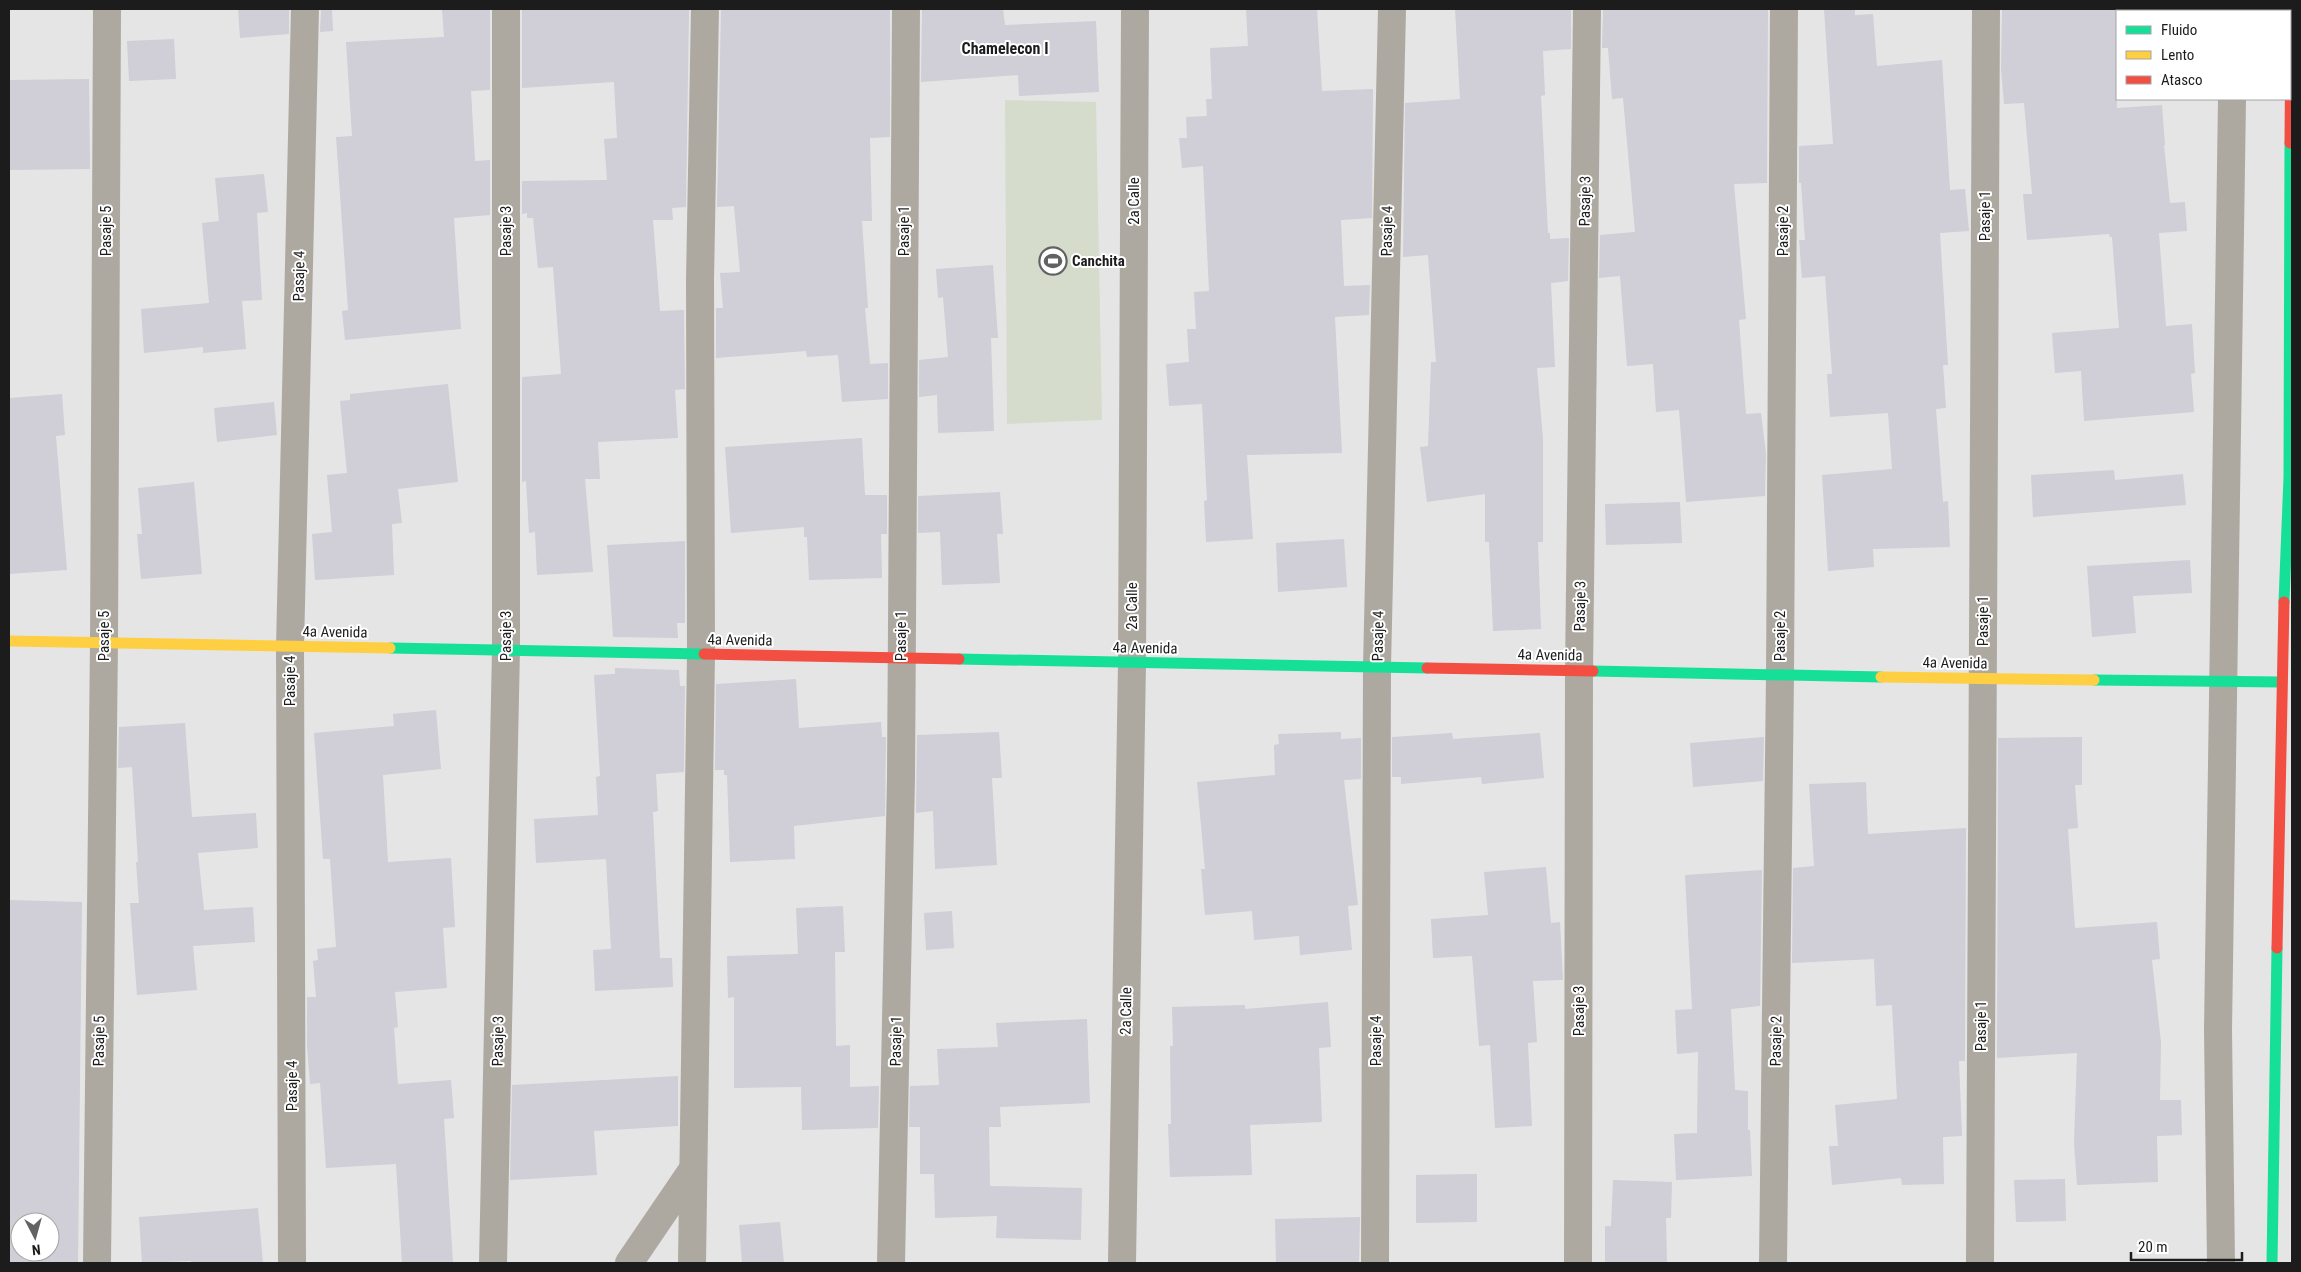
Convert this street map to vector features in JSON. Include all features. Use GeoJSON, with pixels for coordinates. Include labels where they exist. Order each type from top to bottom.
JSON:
{"type":"FeatureCollection","features":[{"type":"Feature","properties":{"kind":"street","name":"Pasaje 5"},"geometry":{"type":"LineString","coordinates":[[97,1263],[104,643],[107,9]]}},
{"type":"Feature","properties":{"kind":"street","name":"Pasaje 4"},"geometry":{"type":"LineString","coordinates":[[292,1263],[290,647],[305,9]]}},
{"type":"Feature","properties":{"kind":"street","name":"Pasaje 3"},"geometry":{"type":"LineString","coordinates":[[493,1263],[506,650],[506,9]]}},
{"type":"Feature","properties":{"kind":"street"},"geometry":{"type":"LineString","coordinates":[[692,1263],[701,654],[700,280],[705,9]]}},
{"type":"Feature","properties":{"kind":"street","name":"Pasaje 1"},"geometry":{"type":"LineString","coordinates":[[892,1263],[902,776],[901,658],[906,9]]}},
{"type":"Feature","properties":{"kind":"street","name":"2a Calle"},"geometry":{"type":"LineString","coordinates":[[1122,1263],[1132,663],[1135,9]]}},
{"type":"Feature","properties":{"kind":"street","name":"Pasaje 4"},"geometry":{"type":"LineString","coordinates":[[1375,1263],[1377,667],[1392,9]]}},
{"type":"Feature","properties":{"kind":"street","name":"Pasaje 3"},"geometry":{"type":"LineString","coordinates":[[1578,1263],[1579,671],[1587,9]]}},
{"type":"Feature","properties":{"kind":"street","name":"Pasaje 2"},"geometry":{"type":"LineString","coordinates":[[1773,1263],[1780,675],[1784,9]]}},
{"type":"Feature","properties":{"kind":"street","name":"Pasaje 1"},"geometry":{"type":"LineString","coordinates":[[1980,1263],[1986,9]]}},
{"type":"Feature","properties":{"kind":"street"},"geometry":{"type":"LineString","coordinates":[[2221,1263],[2218,1030],[2232,100]]}},
{"type":"Feature","properties":{"kind":"street"},"geometry":{"type":"LineString","coordinates":[[2272,1263],[2281,682],[2289,477],[2291,100]]}},
{"type":"Feature","properties":{"kind":"street","name":"4a Avenida"},"geometry":{"type":"LineString","coordinates":[[9,641],[1983,679],[2224,683],[2281,682]]}},
{"type":"Feature","properties":{"kind":"street"},"geometry":{"type":"LineString","coordinates":[[630,1263],[693,1169]]}},
{"type":"Feature","properties":{"kind":"green space","name":"Canchita"},"geometry":{"type":"Polygon","coordinates":[[[1005,100],[1096,102],[1102,420],[1007,424],[1005,100]]]}},
{"type":"Feature","properties":{"kind":"building"},"geometry":{"type":"Polygon","coordinates":[[[238,9],[289,9],[289,34],[240,38],[238,9]]]}},
{"type":"Feature","properties":{"kind":"building"},"geometry":{"type":"Polygon","coordinates":[[[321,9],[332,9],[333,31],[320,32],[321,9]]]}},
{"type":"Feature","properties":{"kind":"building"},"geometry":{"type":"Polygon","coordinates":[[[442,9],[490,9],[490,90],[471,91],[475,161],[490,160],[490,215],[454,218],[461,329],[345,340],[342,311],[348,310],[336,137],[352,136],[346,42],[444,37],[442,9]]]}},
{"type":"Feature","properties":{"kind":"building"},"geometry":{"type":"Polygon","coordinates":[[[522,9],[689,9],[686,207],[672,208],[673,220],[653,220],[660,311],[684,310],[685,389],[675,390],[678,438],[598,442],[600,479],[585,479],[593,572],[537,575],[535,532],[529,533],[526,481],[522,482],[522,377],[561,374],[553,267],[538,268],[533,218],[527,218],[527,213],[522,214],[522,181],[607,180],[604,139],[617,138],[614,82],[522,88],[522,9]]]}},
{"type":"Feature","properties":{"kind":"building"},"geometry":{"type":"Polygon","coordinates":[[[721,9],[890,9],[890,137],[870,138],[872,221],[862,221],[868,308],[865,308],[870,364],[888,363],[888,399],[842,402],[838,355],[807,357],[806,351],[716,358],[716,308],[723,308],[720,273],[740,272],[734,206],[717,207],[721,9]]]}},
{"type":"Feature","properties":{"kind":"building"},"geometry":{"type":"Polygon","coordinates":[[[922,9],[1003,9],[1005,25],[1096,21],[1099,92],[1019,96],[1018,75],[921,82],[922,9]]]}},
{"type":"Feature","properties":{"kind":"building"},"geometry":{"type":"Polygon","coordinates":[[[1246,9],[1317,9],[1322,91],[1373,89],[1372,218],[1341,220],[1344,286],[1370,285],[1369,315],[1335,317],[1342,453],[1247,455],[1253,539],[1206,542],[1204,501],[1207,500],[1202,404],[1169,406],[1166,364],[1189,362],[1187,329],[1196,329],[1194,292],[1209,291],[1203,166],[1182,168],[1179,138],[1187,138],[1186,117],[1207,116],[1206,99],[1212,99],[1210,48],[1248,46],[1246,9]]]}},
{"type":"Feature","properties":{"kind":"building"},"geometry":{"type":"Polygon","coordinates":[[[1455,9],[1571,9],[1571,49],[1543,51],[1545,95],[1541,96],[1548,233],[1550,233],[1550,239],[1569,238],[1568,281],[1551,283],[1555,367],[1537,368],[1543,439],[1543,542],[1538,542],[1541,629],[1493,631],[1489,542],[1485,542],[1485,494],[1427,502],[1420,447],[1428,446],[1431,362],[1436,362],[1428,255],[1403,257],[1405,103],[1460,99],[1455,9]]]}},
{"type":"Feature","properties":{"kind":"building"},"geometry":{"type":"Polygon","coordinates":[[[1603,9],[1768,9],[1767,183],[1734,184],[1746,319],[1739,320],[1746,414],[1761,413],[1766,454],[1765,496],[1686,502],[1679,410],[1656,412],[1653,364],[1627,366],[1620,276],[1599,278],[1600,235],[1635,232],[1623,98],[1612,99],[1608,48],[1602,48],[1603,9]]]}},
{"type":"Feature","properties":{"kind":"building"},"geometry":{"type":"Polygon","coordinates":[[[1824,9],[1855,9],[1855,15],[1873,14],[1877,66],[1942,60],[1950,190],[1965,189],[1969,231],[1940,233],[1948,365],[1943,365],[1946,408],[1936,409],[1943,502],[1948,501],[1950,547],[1873,549],[1874,567],[1828,571],[1822,475],[1892,469],[1888,413],[1830,417],[1827,374],[1832,374],[1825,276],[1802,278],[1799,240],[1805,240],[1801,183],[1799,183],[1799,146],[1833,144],[1824,9]]]}},
{"type":"Feature","properties":{"kind":"building"},"geometry":{"type":"Polygon","coordinates":[[[2002,9],[2117,9],[2117,108],[2162,105],[2170,203],[2185,202],[2187,231],[2159,233],[2166,326],[2192,324],[2195,373],[2191,374],[2194,412],[2084,421],[2081,371],[2055,373],[2052,333],[2119,328],[2112,237],[2109,234],[2027,240],[2023,194],[2032,194],[2024,103],[2004,104],[2001,69],[2002,9]]]}},
{"type":"Feature","properties":{"kind":"building"},"geometry":{"type":"Polygon","coordinates":[[[174,39],[176,79],[129,81],[127,41],[174,39]]]}},
{"type":"Feature","properties":{"kind":"building"},"geometry":{"type":"Polygon","coordinates":[[[89,79],[90,169],[9,170],[9,80],[89,79]]]}},
{"type":"Feature","properties":{"kind":"building"},"geometry":{"type":"Polygon","coordinates":[[[264,174],[268,212],[257,213],[262,300],[242,301],[246,349],[203,353],[203,347],[144,353],[141,309],[209,303],[202,223],[219,221],[215,178],[264,174]]]}},
{"type":"Feature","properties":{"kind":"building"},"geometry":{"type":"Polygon","coordinates":[[[993,265],[998,338],[991,338],[994,431],[938,433],[937,395],[919,397],[919,360],[948,357],[943,297],[938,298],[936,269],[993,265]]]}},
{"type":"Feature","properties":{"kind":"building"},"geometry":{"type":"Polygon","coordinates":[[[448,384],[458,482],[398,489],[402,523],[392,524],[394,575],[315,580],[312,534],[332,532],[327,475],[347,473],[340,401],[350,400],[350,394],[448,384]]]}},
{"type":"Feature","properties":{"kind":"building"},"geometry":{"type":"Polygon","coordinates":[[[62,394],[65,435],[56,436],[67,570],[9,574],[9,398],[62,394]]]}},
{"type":"Feature","properties":{"kind":"building"},"geometry":{"type":"Polygon","coordinates":[[[274,402],[277,435],[217,442],[214,408],[274,402]]]}},
{"type":"Feature","properties":{"kind":"building"},"geometry":{"type":"Polygon","coordinates":[[[862,438],[865,495],[887,495],[887,534],[881,534],[882,578],[809,580],[807,537],[804,537],[804,527],[731,533],[725,447],[862,438]]]}},
{"type":"Feature","properties":{"kind":"building"},"geometry":{"type":"Polygon","coordinates":[[[2114,470],[2115,480],[2183,474],[2186,505],[2033,517],[2031,475],[2114,470]]]}},
{"type":"Feature","properties":{"kind":"building"},"geometry":{"type":"Polygon","coordinates":[[[194,482],[202,574],[141,579],[137,534],[142,534],[138,488],[194,482]]]}},
{"type":"Feature","properties":{"kind":"building"},"geometry":{"type":"Polygon","coordinates":[[[1000,492],[1003,534],[997,534],[1000,583],[942,585],[940,532],[918,533],[918,496],[1000,492]]]}},
{"type":"Feature","properties":{"kind":"building"},"geometry":{"type":"Polygon","coordinates":[[[1680,502],[1682,543],[1606,545],[1605,504],[1680,502]]]}},
{"type":"Feature","properties":{"kind":"building"},"geometry":{"type":"Polygon","coordinates":[[[1344,539],[1347,587],[1278,592],[1276,543],[1344,539]]]}},
{"type":"Feature","properties":{"kind":"building"},"geometry":{"type":"Polygon","coordinates":[[[685,541],[685,623],[677,623],[678,638],[613,637],[607,545],[685,541]]]}},
{"type":"Feature","properties":{"kind":"building"},"geometry":{"type":"Polygon","coordinates":[[[2190,560],[2192,593],[2133,596],[2136,633],[2092,637],[2087,566],[2190,560]]]}},
{"type":"Feature","properties":{"kind":"building"},"geometry":{"type":"Polygon","coordinates":[[[615,668],[679,670],[680,686],[685,686],[684,772],[656,774],[658,811],[653,812],[660,958],[672,958],[673,987],[595,991],[593,950],[611,949],[606,859],[536,863],[534,819],[598,815],[596,777],[600,776],[594,675],[615,674],[615,668]]]}},
{"type":"Feature","properties":{"kind":"building"},"geometry":{"type":"Polygon","coordinates":[[[796,679],[799,728],[881,722],[882,737],[886,737],[885,816],[794,826],[795,859],[730,862],[727,775],[724,775],[724,770],[715,770],[716,684],[796,679]]]}},
{"type":"Feature","properties":{"kind":"building"},"geometry":{"type":"Polygon","coordinates":[[[436,710],[441,769],[383,775],[388,862],[451,858],[455,927],[443,928],[447,988],[395,992],[398,1027],[394,1028],[398,1084],[451,1080],[454,1118],[444,1119],[453,1263],[402,1263],[396,1164],[326,1168],[320,1083],[310,1084],[307,1046],[307,997],[316,997],[313,961],[318,960],[317,949],[336,947],[330,859],[323,859],[314,733],[394,726],[393,714],[436,710]]]}},
{"type":"Feature","properties":{"kind":"building"},"geometry":{"type":"Polygon","coordinates":[[[185,723],[192,817],[256,813],[258,848],[198,853],[204,910],[253,907],[255,942],[193,946],[197,990],[137,995],[130,903],[139,903],[132,767],[118,768],[119,727],[185,723]]]}},
{"type":"Feature","properties":{"kind":"building"},"geometry":{"type":"Polygon","coordinates":[[[999,732],[1002,778],[992,778],[997,865],[935,869],[933,811],[916,813],[917,735],[999,732]]]}},
{"type":"Feature","properties":{"kind":"building"},"geometry":{"type":"Polygon","coordinates":[[[1341,732],[1341,739],[1361,738],[1361,779],[1344,780],[1358,905],[1348,906],[1352,950],[1300,955],[1299,936],[1254,940],[1252,911],[1205,915],[1201,869],[1205,869],[1197,782],[1275,775],[1274,745],[1279,744],[1278,734],[1341,732]]]}},
{"type":"Feature","properties":{"kind":"building"},"geometry":{"type":"Polygon","coordinates":[[[1452,733],[1453,739],[1540,733],[1544,778],[1482,784],[1481,777],[1401,784],[1401,777],[1392,777],[1392,737],[1452,733]]]}},
{"type":"Feature","properties":{"kind":"building"},"geometry":{"type":"Polygon","coordinates":[[[1764,737],[1763,781],[1693,787],[1690,743],[1764,737]]]}},
{"type":"Feature","properties":{"kind":"building"},"geometry":{"type":"Polygon","coordinates":[[[2082,737],[2082,785],[2075,785],[2078,828],[2068,829],[2075,928],[2157,922],[2160,959],[2152,960],[2161,1042],[2160,1100],[2181,1100],[2182,1135],[2157,1136],[2158,1182],[2077,1185],[2074,1143],[2077,1053],[1997,1058],[1998,738],[2082,737]]]}},
{"type":"Feature","properties":{"kind":"building"},"geometry":{"type":"Polygon","coordinates":[[[1866,782],[1868,834],[1966,828],[1965,1061],[1959,1061],[1962,1136],[1943,1137],[1944,1184],[1902,1185],[1901,1178],[1832,1185],[1829,1146],[1838,1146],[1835,1105],[1897,1099],[1892,1005],[1876,1006],[1874,959],[1792,963],[1793,868],[1814,866],[1809,784],[1866,782]]]}},
{"type":"Feature","properties":{"kind":"building"},"geometry":{"type":"Polygon","coordinates":[[[1546,867],[1551,923],[1560,922],[1563,980],[1533,981],[1537,1042],[1528,1043],[1532,1126],[1495,1128],[1490,1045],[1479,1046],[1472,956],[1433,958],[1431,919],[1488,915],[1484,872],[1546,867]]]}},
{"type":"Feature","properties":{"kind":"building"},"geometry":{"type":"Polygon","coordinates":[[[1762,870],[1760,1006],[1731,1009],[1735,1090],[1748,1091],[1748,1130],[1750,1130],[1752,1176],[1676,1180],[1674,1134],[1697,1133],[1698,1052],[1677,1054],[1675,1010],[1692,1009],[1685,875],[1762,870]]]}},
{"type":"Feature","properties":{"kind":"building"},"geometry":{"type":"Polygon","coordinates":[[[9,900],[82,902],[78,1263],[9,1263],[9,900]]]}},
{"type":"Feature","properties":{"kind":"building"},"geometry":{"type":"Polygon","coordinates":[[[843,906],[845,952],[835,952],[836,1046],[850,1045],[850,1087],[879,1086],[878,1128],[802,1130],[801,1087],[734,1088],[734,997],[728,998],[727,956],[798,954],[796,908],[843,906]]]}},
{"type":"Feature","properties":{"kind":"building"},"geometry":{"type":"Polygon","coordinates":[[[952,911],[954,948],[926,950],[924,913],[952,911]]]}},
{"type":"Feature","properties":{"kind":"building"},"geometry":{"type":"Polygon","coordinates":[[[1328,1002],[1331,1047],[1319,1048],[1322,1122],[1250,1125],[1252,1175],[1170,1177],[1168,1124],[1171,1124],[1170,1046],[1173,1046],[1172,1007],[1245,1005],[1245,1009],[1328,1002]]]}},
{"type":"Feature","properties":{"kind":"building"},"geometry":{"type":"Polygon","coordinates":[[[1087,1019],[1090,1103],[1000,1107],[1001,1127],[989,1127],[990,1186],[1082,1188],[1081,1240],[996,1238],[997,1216],[935,1218],[934,1174],[920,1174],[920,1127],[909,1127],[910,1086],[939,1085],[937,1049],[998,1047],[996,1023],[1087,1019]]]}},
{"type":"Feature","properties":{"kind":"building"},"geometry":{"type":"Polygon","coordinates":[[[678,1076],[678,1126],[594,1131],[597,1175],[510,1180],[512,1085],[678,1076]]]}},
{"type":"Feature","properties":{"kind":"building"},"geometry":{"type":"Polygon","coordinates":[[[1477,1174],[1477,1222],[1416,1223],[1416,1175],[1477,1174]]]}},
{"type":"Feature","properties":{"kind":"building"},"geometry":{"type":"Polygon","coordinates":[[[2065,1179],[2066,1221],[2016,1222],[2014,1180],[2065,1179]]]}},
{"type":"Feature","properties":{"kind":"building"},"geometry":{"type":"Polygon","coordinates":[[[1613,1180],[1672,1182],[1671,1218],[1666,1218],[1667,1263],[1605,1263],[1605,1226],[1611,1226],[1613,1180]]]}},
{"type":"Feature","properties":{"kind":"building"},"geometry":{"type":"Polygon","coordinates":[[[258,1208],[263,1263],[191,1263],[191,1261],[142,1263],[139,1217],[258,1208]]]}},
{"type":"Feature","properties":{"kind":"building"},"geometry":{"type":"Polygon","coordinates":[[[1360,1217],[1359,1263],[1276,1263],[1275,1219],[1360,1217]]]}},
{"type":"Feature","properties":{"kind":"building"},"geometry":{"type":"Polygon","coordinates":[[[780,1222],[784,1263],[742,1263],[739,1225],[780,1222]]]}},
{"type":"Feature","properties":{"kind":"traffic: fast"},"geometry":{"type":"LineString","coordinates":[[2284,602],[2289,477],[2290,143]]}},
{"type":"Feature","properties":{"kind":"traffic: fast"},"geometry":{"type":"LineString","coordinates":[[390,648],[704,654]]}},
{"type":"Feature","properties":{"kind":"traffic: fast"},"geometry":{"type":"LineString","coordinates":[[959,659],[1427,668]]}},
{"type":"Feature","properties":{"kind":"traffic: fast"},"geometry":{"type":"LineString","coordinates":[[1593,671],[1881,677]]}},
{"type":"Feature","properties":{"kind":"traffic: fast"},"geometry":{"type":"LineString","coordinates":[[2094,680],[2281,682]]}},
{"type":"Feature","properties":{"kind":"traffic: fast"},"geometry":{"type":"LineString","coordinates":[[2272,1263],[2277,948]]}},
{"type":"Feature","properties":{"kind":"traffic: slow"},"geometry":{"type":"LineString","coordinates":[[9,641],[390,648]]}},
{"type":"Feature","properties":{"kind":"traffic: slow"},"geometry":{"type":"LineString","coordinates":[[1881,677],[2094,680]]}},
{"type":"Feature","properties":{"kind":"traffic: jam"},"geometry":{"type":"LineString","coordinates":[[2290,100],[2290,143]]}},
{"type":"Feature","properties":{"kind":"traffic: jam"},"geometry":{"type":"LineString","coordinates":[[2277,948],[2284,602]]}},
{"type":"Feature","properties":{"kind":"traffic: jam"},"geometry":{"type":"LineString","coordinates":[[704,654],[959,659]]}},
{"type":"Feature","properties":{"kind":"traffic: jam"},"geometry":{"type":"LineString","coordinates":[[1427,668],[1593,671]]}},
{"type":"Feature","properties":{"kind":"place","name":"Canchita"},"geometry":{"type":"Point","coordinates":[1053,261]}},
{"type":"Feature","properties":{"kind":"district","name":"Chamelecon I"},"geometry":{"type":"Point","coordinates":[1005,48]}}]}
